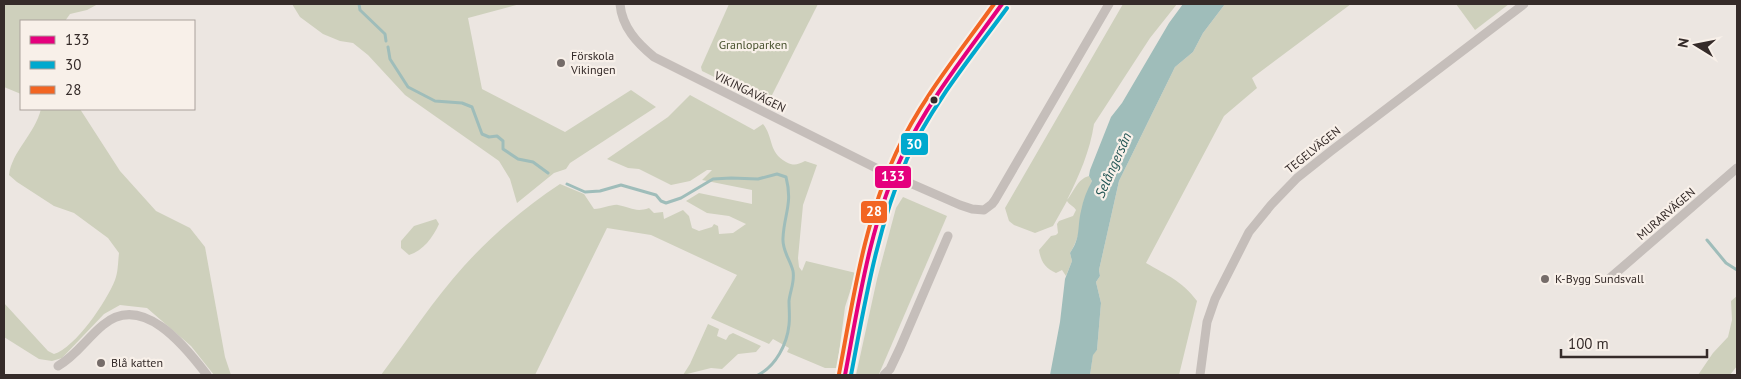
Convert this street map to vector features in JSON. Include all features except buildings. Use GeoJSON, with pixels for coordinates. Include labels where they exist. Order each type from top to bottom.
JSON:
{"type":"FeatureCollection","features":[{"type":"Feature","properties":{"kind":"street","name":"VIKINGAVÄGEN"},"geometry":{"type":"LineString","coordinates":[[620,4],[627,27],[638,43],[654,57],[893,176],[972,209],[984,210],[989,208],[995,200],[1109,4]]}},
{"type":"Feature","properties":{"kind":"street"},"geometry":{"type":"LineString","coordinates":[[845,375],[865,271],[877,222],[893,176],[914,133],[934,100],[1002,4]]}},
{"type":"Feature","properties":{"kind":"street","name":"TEGELVÄGEN"},"geometry":{"type":"LineString","coordinates":[[1200,375],[1208,322],[1214,299],[1249,232],[1271,206],[1297,178],[1330,151],[1524,4]]}},
{"type":"Feature","properties":{"kind":"street","name":"MURARVÄGEN"},"geometry":{"type":"LineString","coordinates":[[1610,278],[1737,168]]}},
{"type":"Feature","properties":{"kind":"street"},"geometry":{"type":"LineString","coordinates":[[884,375],[890,369],[900,348],[948,236]]}},
{"type":"Feature","properties":{"kind":"street"},"geometry":{"type":"LineString","coordinates":[[58,366],[68,360],[102,325],[114,317],[136,314],[162,327],[185,349],[207,375]]}},
{"type":"Feature","properties":{"kind":"green space"},"geometry":{"type":"Polygon","coordinates":[[[4,4],[98,4],[87,10],[70,14],[66,20],[20,20],[20,94],[4,87],[4,4]]]}},
{"type":"Feature","properties":{"kind":"green space"},"geometry":{"type":"Polygon","coordinates":[[[292,4],[520,4],[468,18],[482,89],[565,132],[631,90],[656,107],[570,163],[566,169],[554,173],[517,203],[510,179],[499,161],[405,95],[368,55],[353,43],[340,41],[323,34],[300,17],[292,4]]]}},
{"type":"Feature","properties":{"kind":"green space","name":"Granloparken"},"geometry":{"type":"Polygon","coordinates":[[[729,4],[818,4],[768,103],[702,71],[701,67],[729,4]]]}},
{"type":"Feature","properties":{"kind":"green space"},"geometry":{"type":"Polygon","coordinates":[[[1123,4],[1177,4],[1150,38],[1094,124],[1084,163],[1067,200],[1081,180],[1089,176],[1092,181],[1088,190],[1078,236],[1070,253],[1072,261],[1066,276],[1062,270],[1056,273],[1046,267],[1039,250],[1051,236],[1058,233],[1057,224],[1059,221],[1073,216],[1076,210],[1067,201],[1053,226],[1035,233],[1014,225],[1009,221],[1005,208],[1123,4]]]}},
{"type":"Feature","properties":{"kind":"green space"},"geometry":{"type":"Polygon","coordinates":[[[1225,4],[1351,4],[1252,78],[1257,88],[1224,116],[1146,263],[1180,283],[1197,301],[1179,375],[1090,375],[1093,354],[1097,350],[1101,303],[1096,282],[1100,276],[1099,270],[1119,181],[1175,67],[1193,52],[1203,33],[1225,4]]]}},
{"type":"Feature","properties":{"kind":"green space"},"geometry":{"type":"Polygon","coordinates":[[[1456,4],[1509,4],[1475,30],[1456,4]]]}},
{"type":"Feature","properties":{"kind":"green space"},"geometry":{"type":"Polygon","coordinates":[[[690,95],[754,130],[763,124],[769,134],[776,154],[786,162],[796,164],[805,161],[817,165],[803,205],[798,258],[799,267],[802,271],[806,261],[856,273],[845,307],[837,368],[825,368],[787,352],[789,348],[773,339],[769,344],[711,318],[737,275],[651,235],[607,228],[535,375],[381,375],[421,319],[475,254],[509,222],[560,184],[584,194],[594,209],[616,205],[636,210],[649,208],[654,213],[663,212],[664,219],[683,210],[689,216],[692,228],[699,231],[712,227],[714,224],[718,226],[719,234],[733,233],[746,224],[729,216],[707,213],[686,201],[699,193],[752,204],[752,190],[702,180],[712,170],[707,170],[690,181],[671,185],[639,169],[628,168],[607,159],[668,117],[690,95]]]}},
{"type":"Feature","properties":{"kind":"green space"},"geometry":{"type":"Polygon","coordinates":[[[41,110],[81,110],[120,171],[156,211],[190,228],[205,247],[225,357],[231,375],[214,375],[191,346],[147,308],[120,305],[104,314],[62,358],[52,361],[39,359],[4,337],[4,303],[48,351],[54,354],[62,350],[71,343],[98,311],[111,289],[117,271],[119,253],[108,238],[74,213],[54,206],[9,175],[14,158],[38,118],[41,110]]]}},
{"type":"Feature","properties":{"kind":"green space"},"geometry":{"type":"Polygon","coordinates":[[[903,197],[947,216],[879,374],[856,375],[877,279],[896,208],[903,197]]]}},
{"type":"Feature","properties":{"kind":"green space"},"geometry":{"type":"Polygon","coordinates":[[[436,219],[439,224],[434,234],[423,247],[409,255],[401,248],[401,241],[414,226],[436,219]]]}},
{"type":"Feature","properties":{"kind":"green space"},"geometry":{"type":"Polygon","coordinates":[[[1737,296],[1737,366],[1730,375],[1698,375],[1713,353],[1728,337],[1732,320],[1731,301],[1737,296]]]}},
{"type":"Feature","properties":{"kind":"green space"},"geometry":{"type":"Polygon","coordinates":[[[708,324],[719,329],[717,336],[726,340],[733,333],[761,346],[756,352],[738,354],[722,369],[711,368],[683,375],[708,324]]]}},
{"type":"Feature","properties":{"kind":"water","name":"Selångersån"},"geometry":{"type":"Polygon","coordinates":[[[1183,4],[1225,4],[1203,33],[1193,52],[1175,67],[1119,181],[1099,270],[1100,276],[1096,282],[1101,303],[1097,350],[1093,355],[1090,375],[1050,375],[1060,322],[1065,279],[1072,261],[1070,253],[1076,242],[1083,203],[1092,181],[1089,176],[1090,170],[1111,117],[1122,103],[1169,23],[1183,4]]]}},
{"type":"Feature","properties":{"kind":"waterway"},"geometry":{"type":"LineString","coordinates":[[359,4],[360,10],[385,34],[386,41]]}},
{"type":"Feature","properties":{"kind":"waterway"},"geometry":{"type":"LineString","coordinates":[[388,47],[390,59],[408,87],[435,101],[462,103],[472,107],[482,134],[489,137],[497,136],[503,141],[503,149],[518,159],[533,162],[548,173]]}},
{"type":"Feature","properties":{"kind":"waterway"},"geometry":{"type":"LineString","coordinates":[[567,184],[585,192],[600,191],[621,185],[656,195],[661,201],[666,203],[681,198],[713,179],[758,179],[777,174],[786,177],[789,195],[783,243],[793,271],[793,283],[789,301],[789,325],[786,340],[779,354],[770,366],[758,375]]}},
{"type":"Feature","properties":{"kind":"waterway"},"geometry":{"type":"LineString","coordinates":[[1707,240],[1726,263],[1737,270]]}},
{"type":"Feature","properties":{"kind":"transit line","name":"28"},"geometry":{"type":"LineString","coordinates":[[839,374],[861,262],[885,179],[896,153],[917,114],[994,4]]}},
{"type":"Feature","properties":{"kind":"transit line","name":"133"},"geometry":{"type":"LineString","coordinates":[[845,375],[874,236],[891,182],[902,156],[924,116],[1002,4]]}},
{"type":"Feature","properties":{"kind":"transit line","name":"30"},"geometry":{"type":"LineString","coordinates":[[851,375],[880,238],[907,159],[940,100],[1007,8]]}},
{"type":"Feature","properties":{"kind":"place","name":"Förskola Vikingen"},"geometry":{"type":"Point","coordinates":[561,63]}},
{"type":"Feature","properties":{"kind":"place","name":"K-Bygg Sundsvall"},"geometry":{"type":"Point","coordinates":[1545,279]}},
{"type":"Feature","properties":{"kind":"place","name":"Blå katten"},"geometry":{"type":"Point","coordinates":[101,363]}}]}
